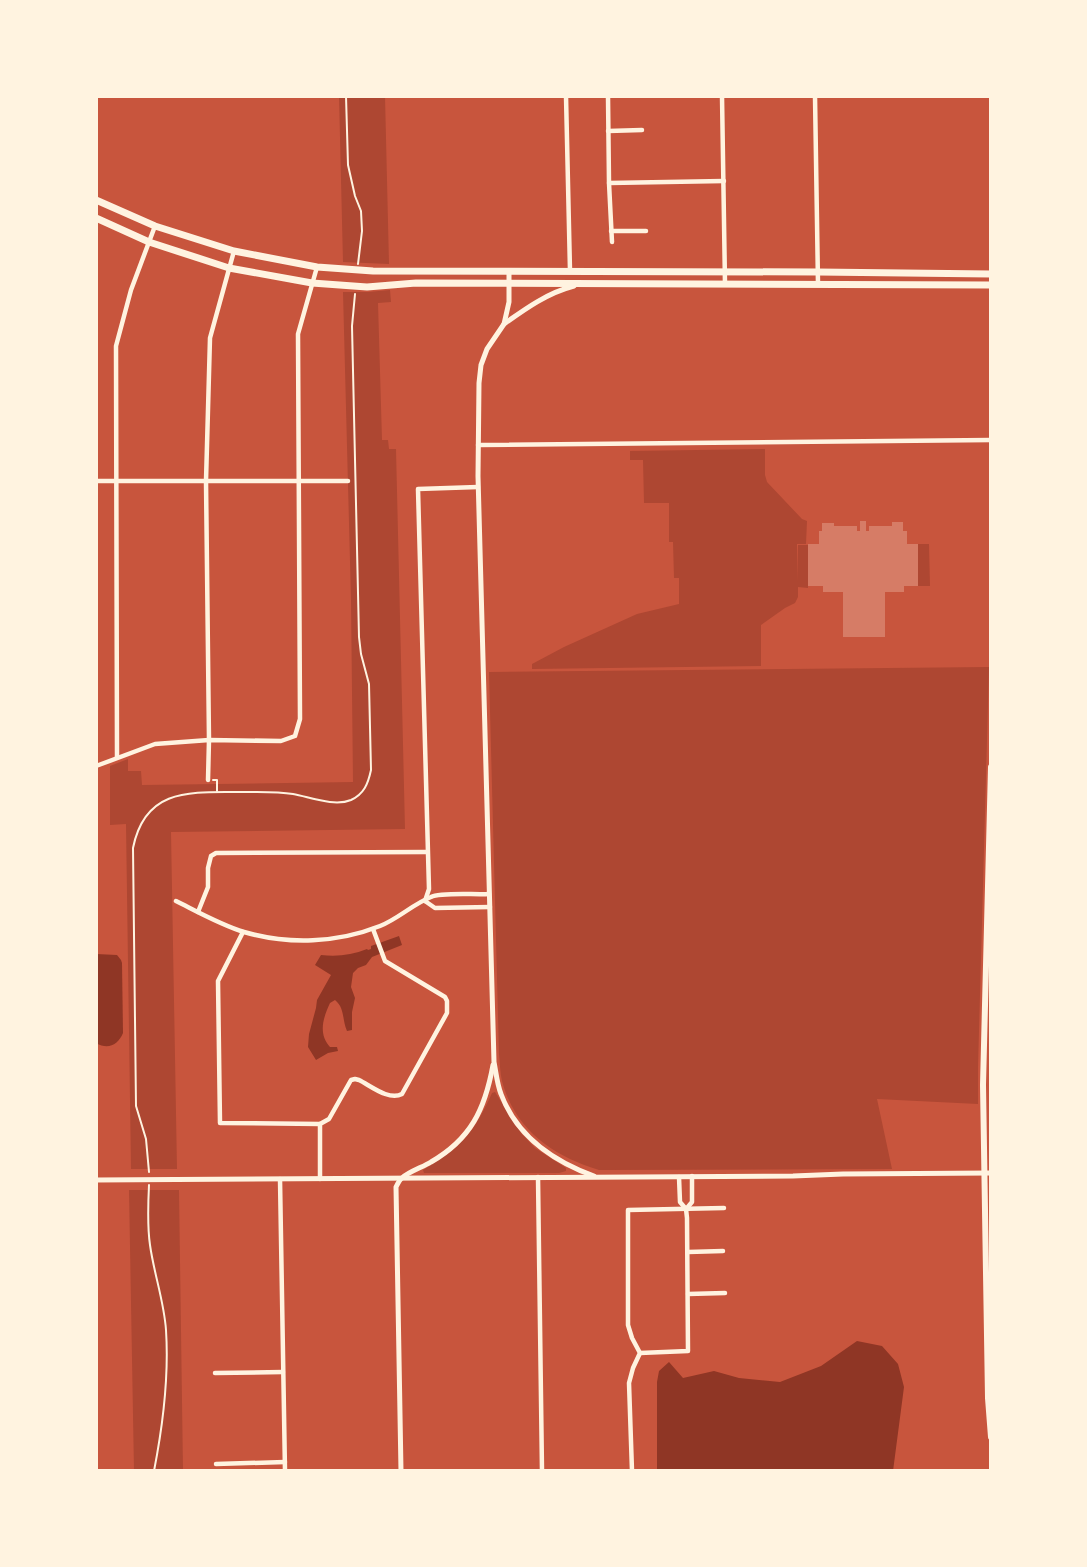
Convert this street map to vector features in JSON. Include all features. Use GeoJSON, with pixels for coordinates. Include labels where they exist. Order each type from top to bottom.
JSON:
{"type":"FeatureCollection","features":[{"type":"Feature","properties":{"kind":"main road"},"geometry":{"type":"LineString","coordinates":[[96,200],[155,226],[234,251],[317,267],[373,271],[818,271],[991,274]]}},
{"type":"Feature","properties":{"kind":"main road"},"geometry":{"type":"LineString","coordinates":[[96,218],[149,242],[229,268],[312,284],[367,288],[416,283],[991,285]]}},
{"type":"Feature","properties":{"kind":"main road"},"geometry":{"type":"LineString","coordinates":[[415,271],[416,283]]}},
{"type":"Feature","properties":{"kind":"main road"},"geometry":{"type":"LineString","coordinates":[[630,283],[631,271]]}},
{"type":"Feature","properties":{"kind":"main road"},"geometry":{"type":"LineString","coordinates":[[902,273],[902,285]]}},
{"type":"Feature","properties":{"kind":"main road"},"geometry":{"type":"LineString","coordinates":[[991,767],[983,1045],[991,1437]]}},
{"type":"Feature","properties":{"kind":"street"},"geometry":{"type":"LineString","coordinates":[[566,96],[570,271]]}},
{"type":"Feature","properties":{"kind":"street"},"geometry":{"type":"LineString","coordinates":[[608,96],[612,242]]}},
{"type":"Feature","properties":{"kind":"street"},"geometry":{"type":"LineString","coordinates":[[722,96],[725,284]]}},
{"type":"Feature","properties":{"kind":"street"},"geometry":{"type":"LineString","coordinates":[[815,96],[818,285]]}},
{"type":"Feature","properties":{"kind":"street"},"geometry":{"type":"LineString","coordinates":[[608,131],[642,130]]}},
{"type":"Feature","properties":{"kind":"street"},"geometry":{"type":"LineString","coordinates":[[609,183],[724,181]]}},
{"type":"Feature","properties":{"kind":"street"},"geometry":{"type":"LineString","coordinates":[[117,757],[116,346],[131,290],[155,226]]}},
{"type":"Feature","properties":{"kind":"street"},"geometry":{"type":"LineString","coordinates":[[611,231],[646,231]]}},
{"type":"Feature","properties":{"kind":"street"},"geometry":{"type":"LineString","coordinates":[[208,780],[206,481],[210,338],[234,251]]}},
{"type":"Feature","properties":{"kind":"street"},"geometry":{"type":"LineString","coordinates":[[96,766],[155,744],[209,740],[281,741],[295,736],[300,719],[298,334],[317,267]]}},
{"type":"Feature","properties":{"kind":"street"},"geometry":{"type":"LineString","coordinates":[[504,324],[509,302],[509,271]]}},
{"type":"Feature","properties":{"kind":"street"},"geometry":{"type":"LineString","coordinates":[[588,283],[555,292],[532,304],[504,324],[487,349],[481,365],[479,383],[478,487],[494,1062],[500,1091],[520,1129],[552,1157],[594,1176]]}},
{"type":"Feature","properties":{"kind":"street"},"geometry":{"type":"LineString","coordinates":[[478,445],[991,440]]}},
{"type":"Feature","properties":{"kind":"street"},"geometry":{"type":"LineString","coordinates":[[96,481],[348,481]]}},
{"type":"Feature","properties":{"kind":"street"},"geometry":{"type":"LineString","coordinates":[[425,901],[429,889],[418,489],[478,487]]}},
{"type":"Feature","properties":{"kind":"street"},"geometry":{"type":"LineString","coordinates":[[198,912],[208,887],[211,856],[216,853],[427,852]]}},
{"type":"Feature","properties":{"kind":"street"},"geometry":{"type":"LineString","coordinates":[[176,901],[243,932],[269,938],[313,941],[350,936],[373,929],[433,895],[489,894]]}},
{"type":"Feature","properties":{"kind":"street"},"geometry":{"type":"LineString","coordinates":[[425,901],[435,908],[490,906]]}},
{"type":"Feature","properties":{"kind":"street"},"geometry":{"type":"LineString","coordinates":[[243,932],[218,981],[220,1124],[320,1124],[329,1119],[351,1080],[355,1079],[390,1096],[398,1097],[402,1094],[447,1013],[445,997],[385,961],[373,929]]}},
{"type":"Feature","properties":{"kind":"street"},"geometry":{"type":"LineString","coordinates":[[401,1471],[396,1187],[401,1178],[441,1156],[470,1128],[480,1113],[489,1090],[494,1062]]}},
{"type":"Feature","properties":{"kind":"street"},"geometry":{"type":"LineString","coordinates":[[320,1124],[320,1179]]}},
{"type":"Feature","properties":{"kind":"street"},"geometry":{"type":"LineString","coordinates":[[96,1180],[987,1173]]}},
{"type":"Feature","properties":{"kind":"street"},"geometry":{"type":"LineString","coordinates":[[686,1209],[692,1202],[692,1176]]}},
{"type":"Feature","properties":{"kind":"street"},"geometry":{"type":"LineString","coordinates":[[538,1177],[542,1471]]}},
{"type":"Feature","properties":{"kind":"street"},"geometry":{"type":"LineString","coordinates":[[640,1353],[688,1352],[686,1209],[680,1202],[679,1177]]}},
{"type":"Feature","properties":{"kind":"street"},"geometry":{"type":"LineString","coordinates":[[280,1179],[285,1471]]}},
{"type":"Feature","properties":{"kind":"street"},"geometry":{"type":"LineString","coordinates":[[640,1353],[628,1325],[628,1210],[724,1208]]}},
{"type":"Feature","properties":{"kind":"street"},"geometry":{"type":"LineString","coordinates":[[688,1252],[723,1251]]}},
{"type":"Feature","properties":{"kind":"street"},"geometry":{"type":"LineString","coordinates":[[688,1294],[725,1293]]}},
{"type":"Feature","properties":{"kind":"street"},"geometry":{"type":"LineString","coordinates":[[632,1471],[629,1382],[640,1353]]}},
{"type":"Feature","properties":{"kind":"street"},"geometry":{"type":"LineString","coordinates":[[215,1373],[283,1372]]}},
{"type":"Feature","properties":{"kind":"street"},"geometry":{"type":"LineString","coordinates":[[216,1464],[285,1462]]}},
{"type":"Feature","properties":{"kind":"path"},"geometry":{"type":"LineString","coordinates":[[346,96],[348,165],[361,211],[362,231],[358,264]]}},
{"type":"Feature","properties":{"kind":"path"},"geometry":{"type":"LineString","coordinates":[[208,780],[218,780],[218,792]]}},
{"type":"Feature","properties":{"kind":"path"},"geometry":{"type":"LineString","coordinates":[[149,1183],[150,1248],[163,1301],[167,1352],[155,1471]]}},
{"type":"Feature","properties":{"kind":"shaded area"},"geometry":{"type":"Polygon","coordinates":[[[339,96],[385,96],[389,264],[343,262],[339,96]]]}},
{"type":"Feature","properties":{"kind":"shaded area"},"geometry":{"type":"Polygon","coordinates":[[[390,290],[391,302],[378,303],[382,440],[388,440],[389,449],[396,449],[405,829],[171,832],[177,1169],[131,1169],[126,824],[110,825],[110,766],[128,759],[128,771],[141,771],[142,785],[353,782],[343,292],[390,290]]]}},
{"type":"Feature","properties":{"kind":"shaded area"},"geometry":{"type":"Polygon","coordinates":[[[765,449],[767,482],[807,521],[806,544],[797,544],[797,582],[798,545],[808,545],[808,588],[798,587],[795,603],[761,625],[761,666],[532,669],[532,664],[564,647],[637,614],[679,604],[679,578],[674,578],[673,542],[669,542],[669,503],[644,503],[643,460],[630,460],[630,451],[765,449]]]}},
{"type":"Feature","properties":{"kind":"shaded area"},"geometry":{"type":"Polygon","coordinates":[[[918,544],[929,544],[930,586],[918,586],[918,544]]]}},
{"type":"Feature","properties":{"kind":"shaded area"},"geometry":{"type":"Polygon","coordinates":[[[989,667],[978,1104],[877,1099],[892,1169],[599,1170],[566,1157],[538,1139],[516,1114],[500,1071],[489,672],[989,667]]]}},
{"type":"Feature","properties":{"kind":"shaded area"},"geometry":{"type":"Polygon","coordinates":[[[399,936],[402,945],[372,957],[366,965],[353,973],[351,987],[355,998],[352,1030],[347,1031],[338,1003],[335,1000],[330,1003],[324,1020],[324,1037],[330,1047],[337,1047],[338,1051],[316,1060],[308,1047],[309,1034],[317,1000],[331,975],[315,965],[321,955],[356,953],[399,936]]]}},
{"type":"Feature","properties":{"kind":"shaded area"},"geometry":{"type":"Polygon","coordinates":[[[96,954],[117,955],[122,963],[123,1033],[118,1041],[108,1046],[96,1043],[96,954]]]}},
{"type":"Feature","properties":{"kind":"shaded area"},"geometry":{"type":"Polygon","coordinates":[[[495,1092],[521,1133],[535,1148],[566,1168],[566,1171],[424,1173],[423,1170],[465,1138],[495,1092]]]}},
{"type":"Feature","properties":{"kind":"shaded area"},"geometry":{"type":"Polygon","coordinates":[[[129,1190],[179,1190],[183,1471],[134,1471],[129,1190]]]}},
{"type":"Feature","properties":{"kind":"shaded area"},"geometry":{"type":"Polygon","coordinates":[[[857,1341],[882,1346],[898,1364],[904,1387],[893,1471],[657,1471],[657,1382],[659,1371],[669,1362],[683,1378],[714,1371],[739,1378],[780,1382],[821,1366],[857,1341]]]}},
{"type":"Feature","properties":{"kind":"building"},"geometry":{"type":"Polygon","coordinates":[[[860,521],[866,521],[866,531],[869,531],[869,526],[892,526],[892,522],[903,522],[903,531],[907,531],[907,544],[918,544],[918,586],[904,586],[904,592],[885,592],[885,637],[843,637],[843,592],[823,592],[823,586],[808,586],[808,544],[819,544],[822,523],[857,526],[857,531],[860,531],[860,521]]]}}]}
